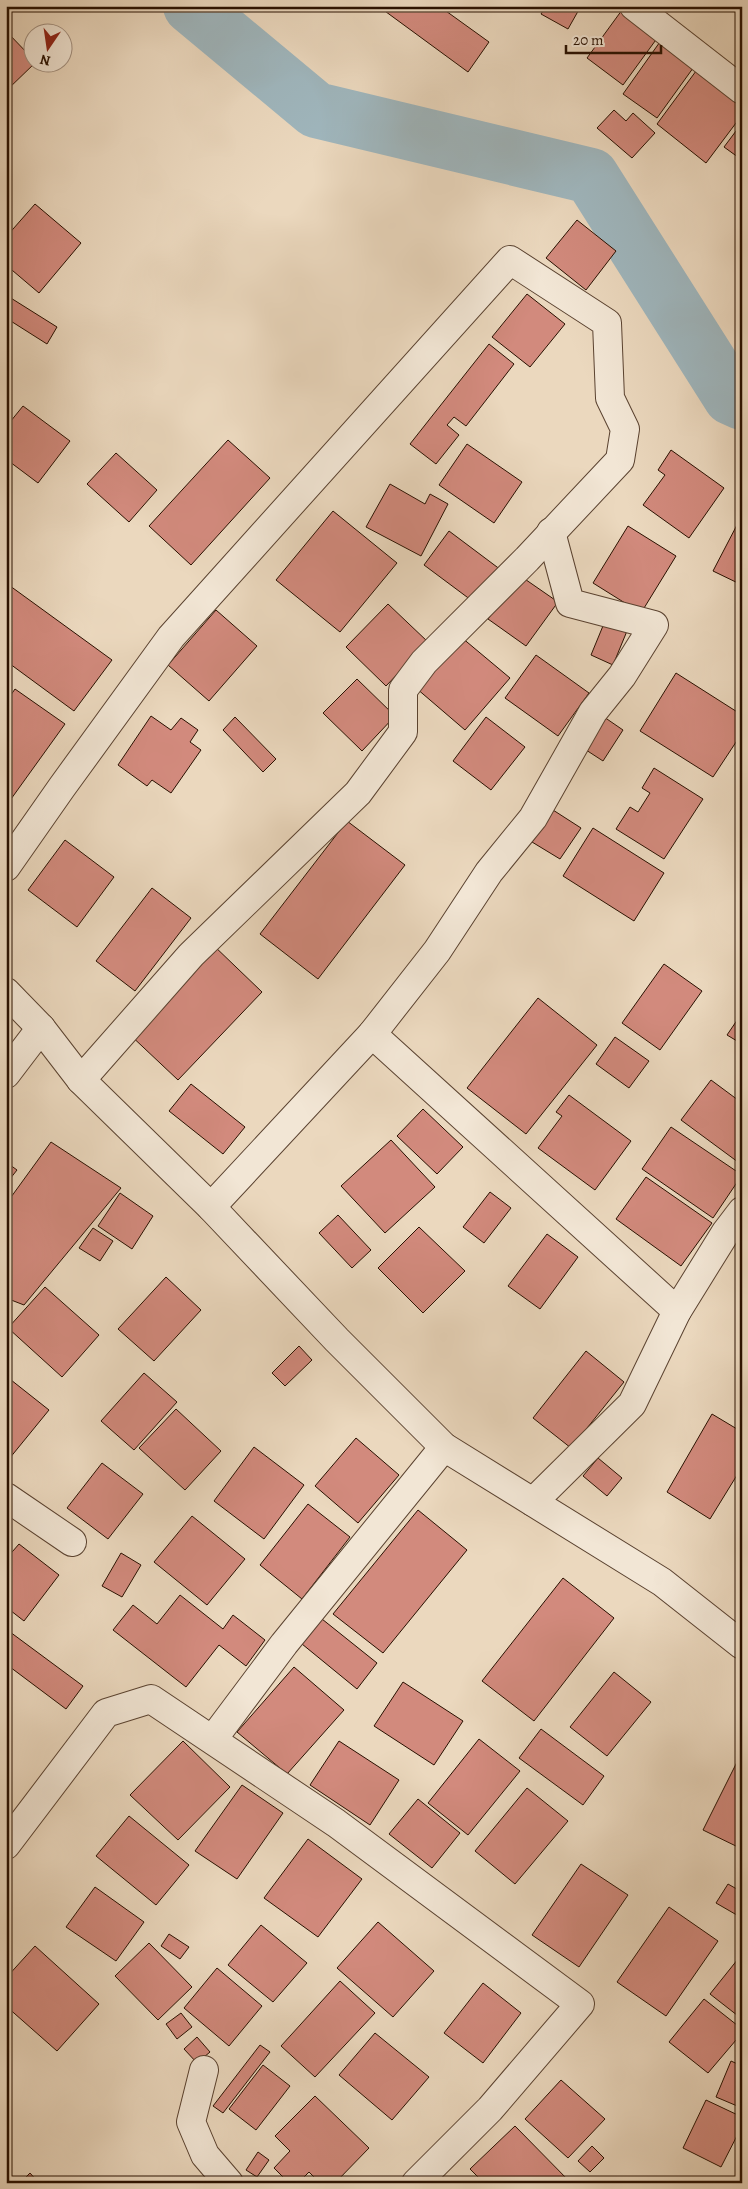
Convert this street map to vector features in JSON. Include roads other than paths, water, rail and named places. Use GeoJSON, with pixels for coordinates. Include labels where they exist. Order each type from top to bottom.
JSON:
{"type":"FeatureCollection","features":[{"type":"Feature","properties":{"kind":"street"},"geometry":{"type":"LineString","coordinates":[[634,6],[742,90]]}},
{"type":"Feature","properties":{"kind":"street"},"geometry":{"type":"LineString","coordinates":[[6,867],[171,637],[510,260],[607,323],[610,398],[625,429],[620,460],[424,662],[403,690],[403,732],[358,793],[191,955],[81,1080]]}},
{"type":"Feature","properties":{"kind":"street"},"geometry":{"type":"LineString","coordinates":[[211,1207],[372,1034],[437,951],[489,872],[533,818],[593,712],[622,676],[654,625],[570,603],[551,532]]}},
{"type":"Feature","properties":{"kind":"street"},"geometry":{"type":"LineString","coordinates":[[6,992],[41,1028],[81,1080],[211,1207],[337,1340],[444,1447],[662,1582],[742,1646]]}},
{"type":"Feature","properties":{"kind":"street"},"geometry":{"type":"LineString","coordinates":[[6,1074],[41,1028]]}},
{"type":"Feature","properties":{"kind":"street"},"geometry":{"type":"LineString","coordinates":[[372,1034],[677,1311]]}},
{"type":"Feature","properties":{"kind":"street"},"geometry":{"type":"LineString","coordinates":[[534,1502],[632,1404],[677,1311],[726,1232],[742,1211]]}},
{"type":"Feature","properties":{"kind":"street"},"geometry":{"type":"LineString","coordinates":[[213,1739],[284,1644],[444,1447]]}},
{"type":"Feature","properties":{"kind":"street"},"geometry":{"type":"LineString","coordinates":[[6,1497],[72,1542]]}},
{"type":"Feature","properties":{"kind":"street"},"geometry":{"type":"LineString","coordinates":[[6,1845],[106,1713],[151,1699],[336,1823],[580,2004],[490,2109],[416,2183]]}},
{"type":"Feature","properties":{"kind":"street"},"geometry":{"type":"LineString","coordinates":[[204,2070],[191,2122],[205,2154],[229,2183]]}},
{"type":"Feature","properties":{"kind":"waterway"},"geometry":{"type":"LineString","coordinates":[[191,6],[316,110],[591,176],[731,397],[742,402]]}}]}
